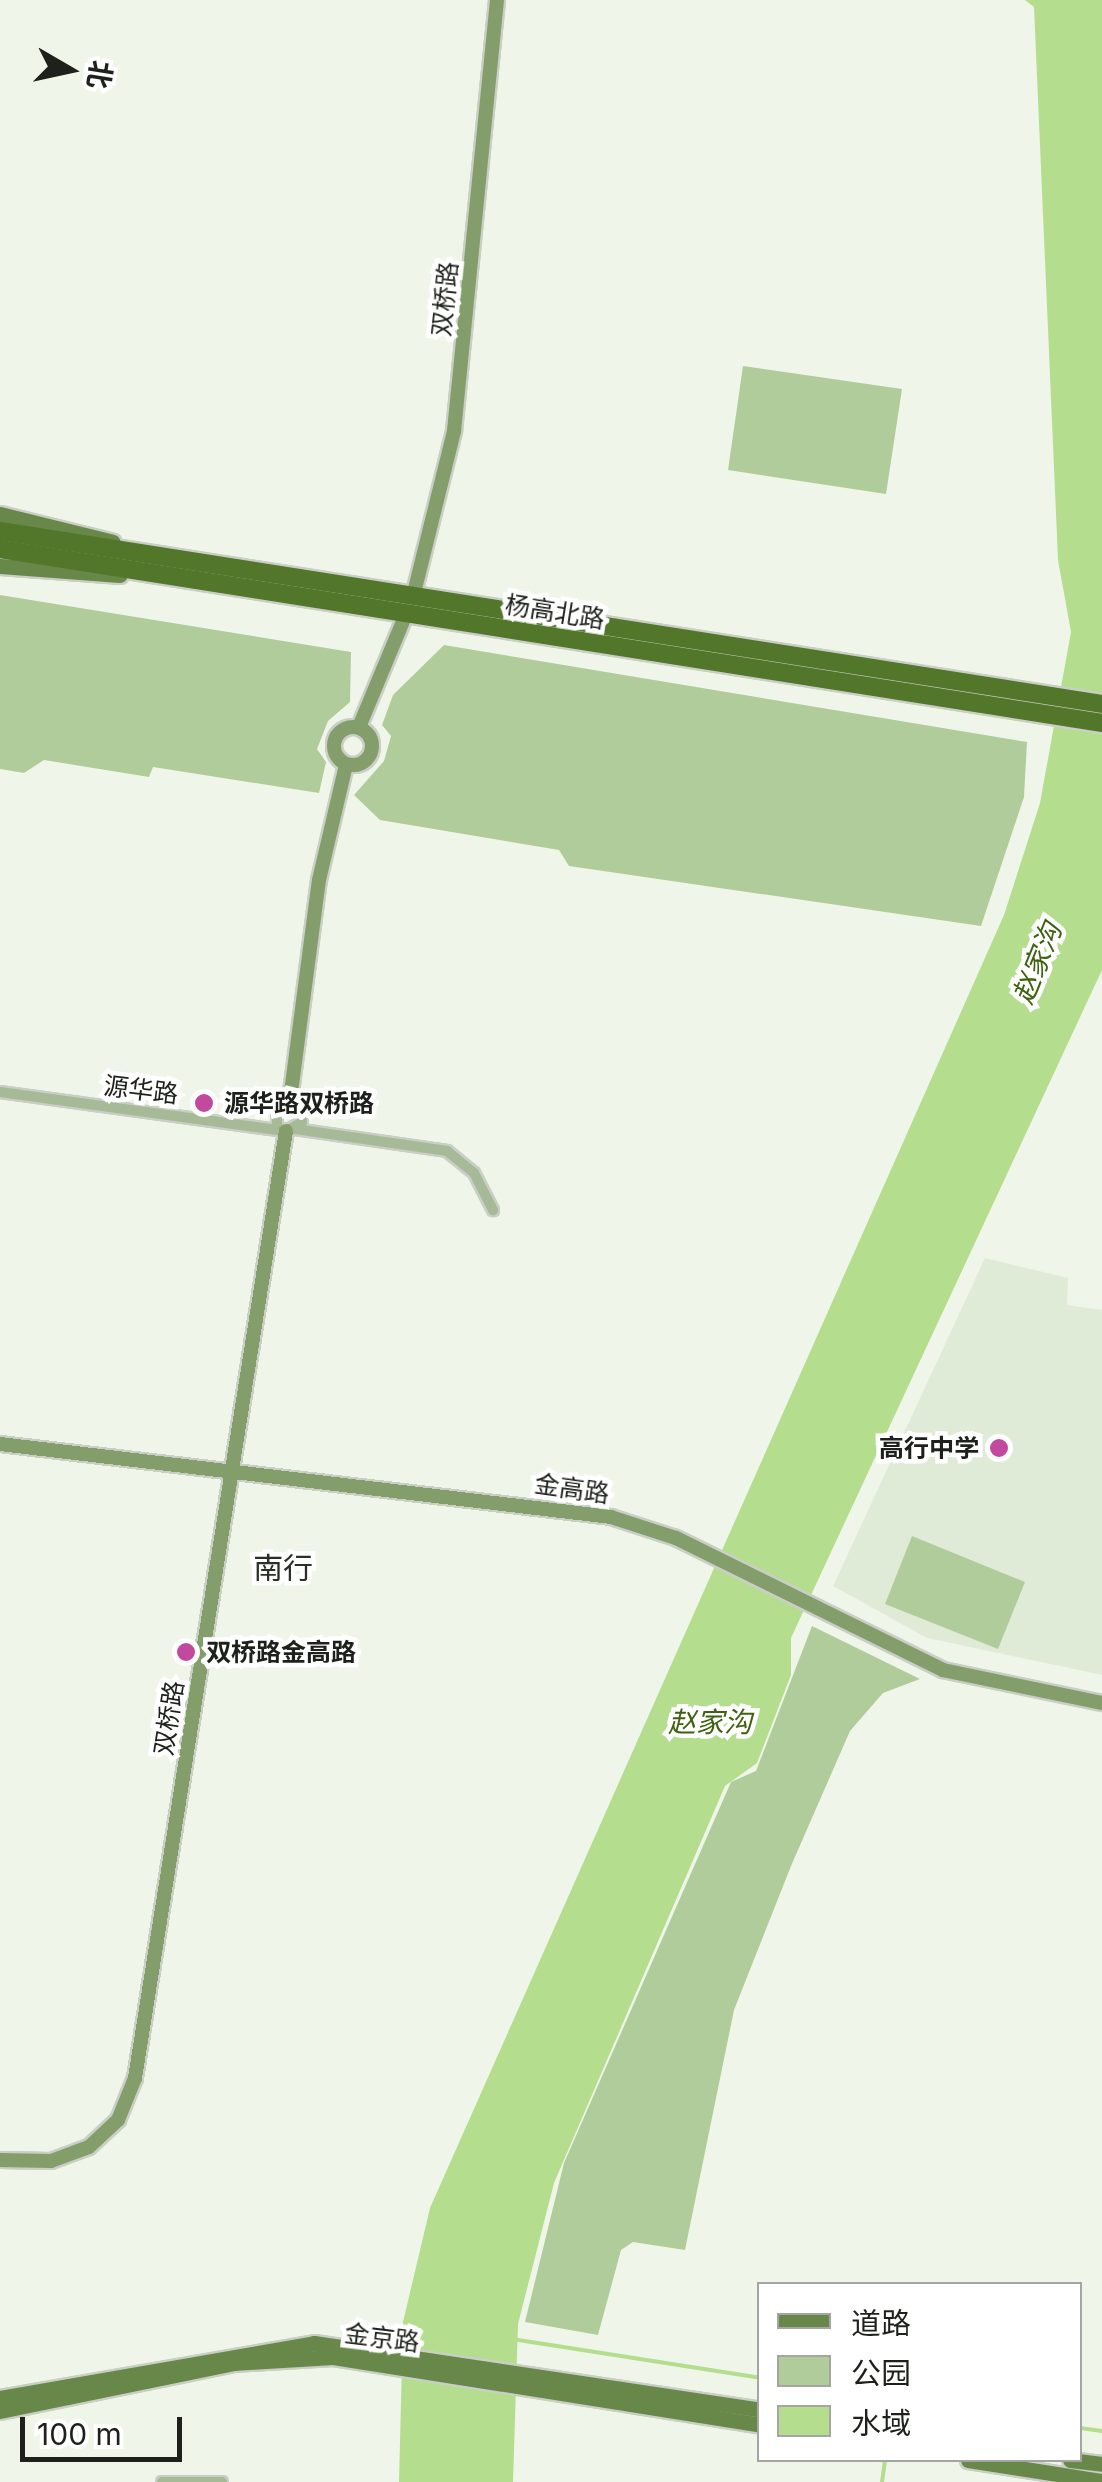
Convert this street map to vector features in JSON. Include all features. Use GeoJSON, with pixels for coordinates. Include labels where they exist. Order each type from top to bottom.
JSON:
{"type":"FeatureCollection","features":[{"type":"Feature","properties":{"kind":"highway","name":"杨高北路"},"geometry":{"type":"LineString","coordinates":[[0,531],[168,568]]}},
{"type":"Feature","properties":{"kind":"highway","name":"杨高北路"},"geometry":{"type":"LineString","coordinates":[[0,549],[168,568],[771,662],[1102,704]]}},
{"type":"Feature","properties":{"kind":"highway","name":"杨高北路"},"geometry":{"type":"LineString","coordinates":[[771,662],[1102,723]]}},
{"type":"Feature","properties":{"kind":"main road"},"geometry":{"type":"LineString","coordinates":[[0,514],[168,568]]}},
{"type":"Feature","properties":{"kind":"main road"},"geometry":{"type":"LineString","coordinates":[[0,566],[168,568]]}},
{"type":"Feature","properties":{"kind":"main road","name":"金京路"},"geometry":{"type":"LineString","coordinates":[[0,2398],[314,2342],[757,2410]]}},
{"type":"Feature","properties":{"kind":"main road","name":"金京路"},"geometry":{"type":"LineString","coordinates":[[0,2411],[233,2363],[333,2357],[757,2425]]}},
{"type":"Feature","properties":{"kind":"main road"},"geometry":{"type":"LineString","coordinates":[[980,2462],[1102,2482]]}},
{"type":"Feature","properties":{"kind":"street","name":"双桥路"},"geometry":{"type":"LineString","coordinates":[[290,1100],[319,880],[346,765],[334,740],[358,727],[409,606],[454,432],[496,0]]}},
{"type":"Feature","properties":{"kind":"street","name":"双桥路"},"geometry":{"type":"LineString","coordinates":[[346,765],[371,752],[358,727]]}},
{"type":"Feature","properties":{"kind":"street","name":"源华路"},"geometry":{"type":"LineString","coordinates":[[0,1092],[446,1151],[474,1173],[494,1210]]}},
{"type":"Feature","properties":{"kind":"street"},"geometry":{"type":"LineString","coordinates":[[290,1100],[303,1113],[286,1129],[274,1108],[290,1100]]}},
{"type":"Feature","properties":{"kind":"street","name":"双桥路"},"geometry":{"type":"LineString","coordinates":[[0,2160],[51,2161],[90,2148],[128,2102],[286,1129]]}},
{"type":"Feature","properties":{"kind":"street","name":"金高路"},"geometry":{"type":"LineString","coordinates":[[0,1444],[574,1510],[676,1538],[943,1670],[1022,1690],[1102,1703]]}},
{"type":"Feature","properties":{"kind":"street"},"geometry":{"type":"LineString","coordinates":[[162,2482],[222,2482]]}},
{"type":"Feature","properties":{"kind":"shaded area","name":"高行中学"},"geometry":{"type":"Polygon","coordinates":[[[985,1258],[1068,1278],[1067,1305],[1102,1310],[1102,1675],[927,1638],[833,1586],[985,1258]]]}},
{"type":"Feature","properties":{"kind":"green space"},"geometry":{"type":"Polygon","coordinates":[[[743,366],[902,389],[886,494],[728,470],[743,366]]]}},
{"type":"Feature","properties":{"kind":"green space"},"geometry":{"type":"Polygon","coordinates":[[[0,595],[351,652],[350,702],[328,721],[317,749],[326,762],[319,793],[153,767],[149,777],[44,760],[24,773],[0,769],[0,595]]]}},
{"type":"Feature","properties":{"kind":"green space"},"geometry":{"type":"Polygon","coordinates":[[[444,645],[1027,742],[1024,797],[981,926],[569,866],[559,850],[380,820],[354,795],[384,761],[391,736],[382,725],[393,695],[444,645]]]}},
{"type":"Feature","properties":{"kind":"green space"},"geometry":{"type":"Polygon","coordinates":[[[912,1536],[1025,1582],[998,1649],[885,1604],[912,1536]]]}},
{"type":"Feature","properties":{"kind":"green space"},"geometry":{"type":"Polygon","coordinates":[[[812,1626],[920,1679],[883,1693],[850,1731],[791,1866],[734,2010],[685,2250],[633,2242],[621,2250],[598,2335],[525,2322],[564,2163],[731,1782],[756,1771],[812,1626]]]}},
{"type":"Feature","properties":{"kind":"water","name":"赵家沟"},"geometry":{"type":"Polygon","coordinates":[[[1025,0],[1102,0],[1102,970],[791,1638],[791,1675],[757,1763],[725,1786],[554,2183],[518,2324],[513,2482],[399,2482],[403,2322],[430,2208],[1004,915],[1040,803],[1071,632],[1058,560],[1034,7],[1025,0]]]}},
{"type":"Feature","properties":{"kind":"waterway"},"geometry":{"type":"LineString","coordinates":[[512,2339],[757,2378]]}},
{"type":"Feature","properties":{"kind":"waterway"},"geometry":{"type":"LineString","coordinates":[[1082,2428],[1102,2431]]}},
{"type":"Feature","properties":{"kind":"waterway"},"geometry":{"type":"LineString","coordinates":[[882,2482],[885,2462]]}},
{"type":"Feature","properties":{"kind":"place","name":"源华路双桥路"},"geometry":{"type":"Point","coordinates":[204,1103]}},
{"type":"Feature","properties":{"kind":"place","name":"高行中学"},"geometry":{"type":"Point","coordinates":[999,1448]}},
{"type":"Feature","properties":{"kind":"place","name":"双桥路金高路"},"geometry":{"type":"Point","coordinates":[186,1652]}},
{"type":"Feature","properties":{"kind":"district","name":"南行"},"geometry":{"type":"Point","coordinates":[283,1568]}}]}
